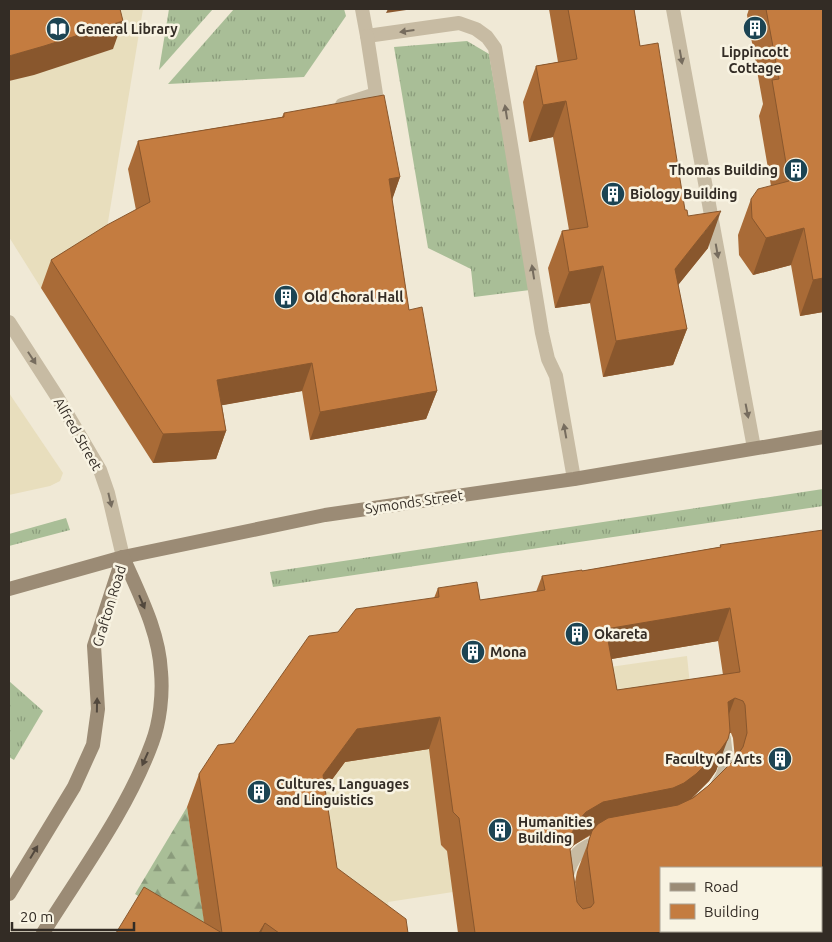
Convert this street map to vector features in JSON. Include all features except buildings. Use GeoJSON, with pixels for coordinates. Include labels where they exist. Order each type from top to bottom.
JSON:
{"type":"FeatureCollection","features":[{"type":"Feature","properties":{"kind":"main road","name":"Symonds Street"},"geometry":{"type":"LineString","coordinates":[[9,589],[123,557],[325,515],[574,479],[823,437]]}},
{"type":"Feature","properties":{"kind":"main road","name":"Grafton Road"},"geometry":{"type":"LineString","coordinates":[[9,894],[74,786],[93,745],[98,709],[94,646],[123,557]]}},
{"type":"Feature","properties":{"kind":"main road","name":"Grafton Road"},"geometry":{"type":"LineString","coordinates":[[43,933],[110,828],[134,784],[153,742],[155,733],[160,706],[161,671],[154,632],[123,557]]}},
{"type":"Feature","properties":{"kind":"street"},"geometry":{"type":"LineString","coordinates":[[330,108],[376,94],[362,9]]}},
{"type":"Feature","properties":{"kind":"street"},"geometry":{"type":"LineString","coordinates":[[672,9],[754,448]]}},
{"type":"Feature","properties":{"kind":"street"},"geometry":{"type":"LineString","coordinates":[[367,36],[459,23],[476,29],[495,48],[542,332],[548,359],[556,376],[574,479]]}},
{"type":"Feature","properties":{"kind":"street","name":"Alfred Street"},"geometry":{"type":"LineString","coordinates":[[9,322],[61,403],[100,470],[108,492],[123,557]]}},
{"type":"Feature","properties":{"kind":"street"},"geometry":{"type":"LineString","coordinates":[[711,793],[724,775],[727,764],[724,739]]}},
{"type":"Feature","properties":{"kind":"street"},"geometry":{"type":"LineString","coordinates":[[567,887],[566,878],[569,865],[584,847],[593,843],[620,838]]}},
{"type":"Feature","properties":{"kind":"green space"},"geometry":{"type":"Polygon","coordinates":[[[169,9],[213,9],[159,70],[169,9]]]}},
{"type":"Feature","properties":{"kind":"green space"},"geometry":{"type":"Polygon","coordinates":[[[234,9],[344,9],[346,16],[304,77],[168,84],[234,9]]]}},
{"type":"Feature","properties":{"kind":"green space"},"geometry":{"type":"Polygon","coordinates":[[[467,41],[489,54],[530,290],[474,297],[471,269],[428,248],[394,47],[467,41]]]}},
{"type":"Feature","properties":{"kind":"green space"},"geometry":{"type":"Polygon","coordinates":[[[823,489],[823,506],[273,587],[270,572],[823,489]]]}},
{"type":"Feature","properties":{"kind":"green space"},"geometry":{"type":"Polygon","coordinates":[[[66,518],[70,530],[9,546],[9,534],[66,518]]]}},
{"type":"Feature","properties":{"kind":"green space"},"geometry":{"type":"Polygon","coordinates":[[[9,681],[43,711],[14,760],[9,757],[9,681]]]}},
{"type":"Feature","properties":{"kind":"green space"},"geometry":{"type":"Polygon","coordinates":[[[187,807],[206,933],[199,933],[135,894],[187,807]]]}},
{"type":"Feature","properties":{"kind":"shaded area"},"geometry":{"type":"Polygon","coordinates":[[[100,9],[143,9],[105,240],[97,253],[41,288],[9,237],[9,81],[113,49],[100,9]]]}},
{"type":"Feature","properties":{"kind":"shaded area"},"geometry":{"type":"Polygon","coordinates":[[[9,393],[63,473],[60,481],[50,486],[9,495],[9,393]]]}},
{"type":"Feature","properties":{"kind":"shaded area"},"geometry":{"type":"Polygon","coordinates":[[[687,656],[690,685],[441,845],[447,851],[453,892],[388,902],[392,933],[325,901],[311,808],[345,762],[404,753],[596,669],[687,656]]]}},
{"type":"Feature","properties":{"kind":"place","name":"Lippincott Cottage"},"geometry":{"type":"Point","coordinates":[755,28]}},
{"type":"Feature","properties":{"kind":"place","name":"General Library"},"geometry":{"type":"Point","coordinates":[58,29]}},
{"type":"Feature","properties":{"kind":"place","name":"Thomas Building"},"geometry":{"type":"Point","coordinates":[796,170]}},
{"type":"Feature","properties":{"kind":"place","name":"Biology Building"},"geometry":{"type":"Point","coordinates":[613,194]}},
{"type":"Feature","properties":{"kind":"place","name":"Old Choral Hall"},"geometry":{"type":"Point","coordinates":[286,297]}},
{"type":"Feature","properties":{"kind":"place","name":"Okareta"},"geometry":{"type":"Point","coordinates":[577,634]}},
{"type":"Feature","properties":{"kind":"place","name":"Mona"},"geometry":{"type":"Point","coordinates":[473,652]}},
{"type":"Feature","properties":{"kind":"place","name":"Faculty of Arts"},"geometry":{"type":"Point","coordinates":[780,759]}},
{"type":"Feature","properties":{"kind":"place","name":"Cultures, Languages and Linguistics"},"geometry":{"type":"Point","coordinates":[259,792]}},
{"type":"Feature","properties":{"kind":"place","name":"Humanities Building"},"geometry":{"type":"Point","coordinates":[500,830]}}]}
